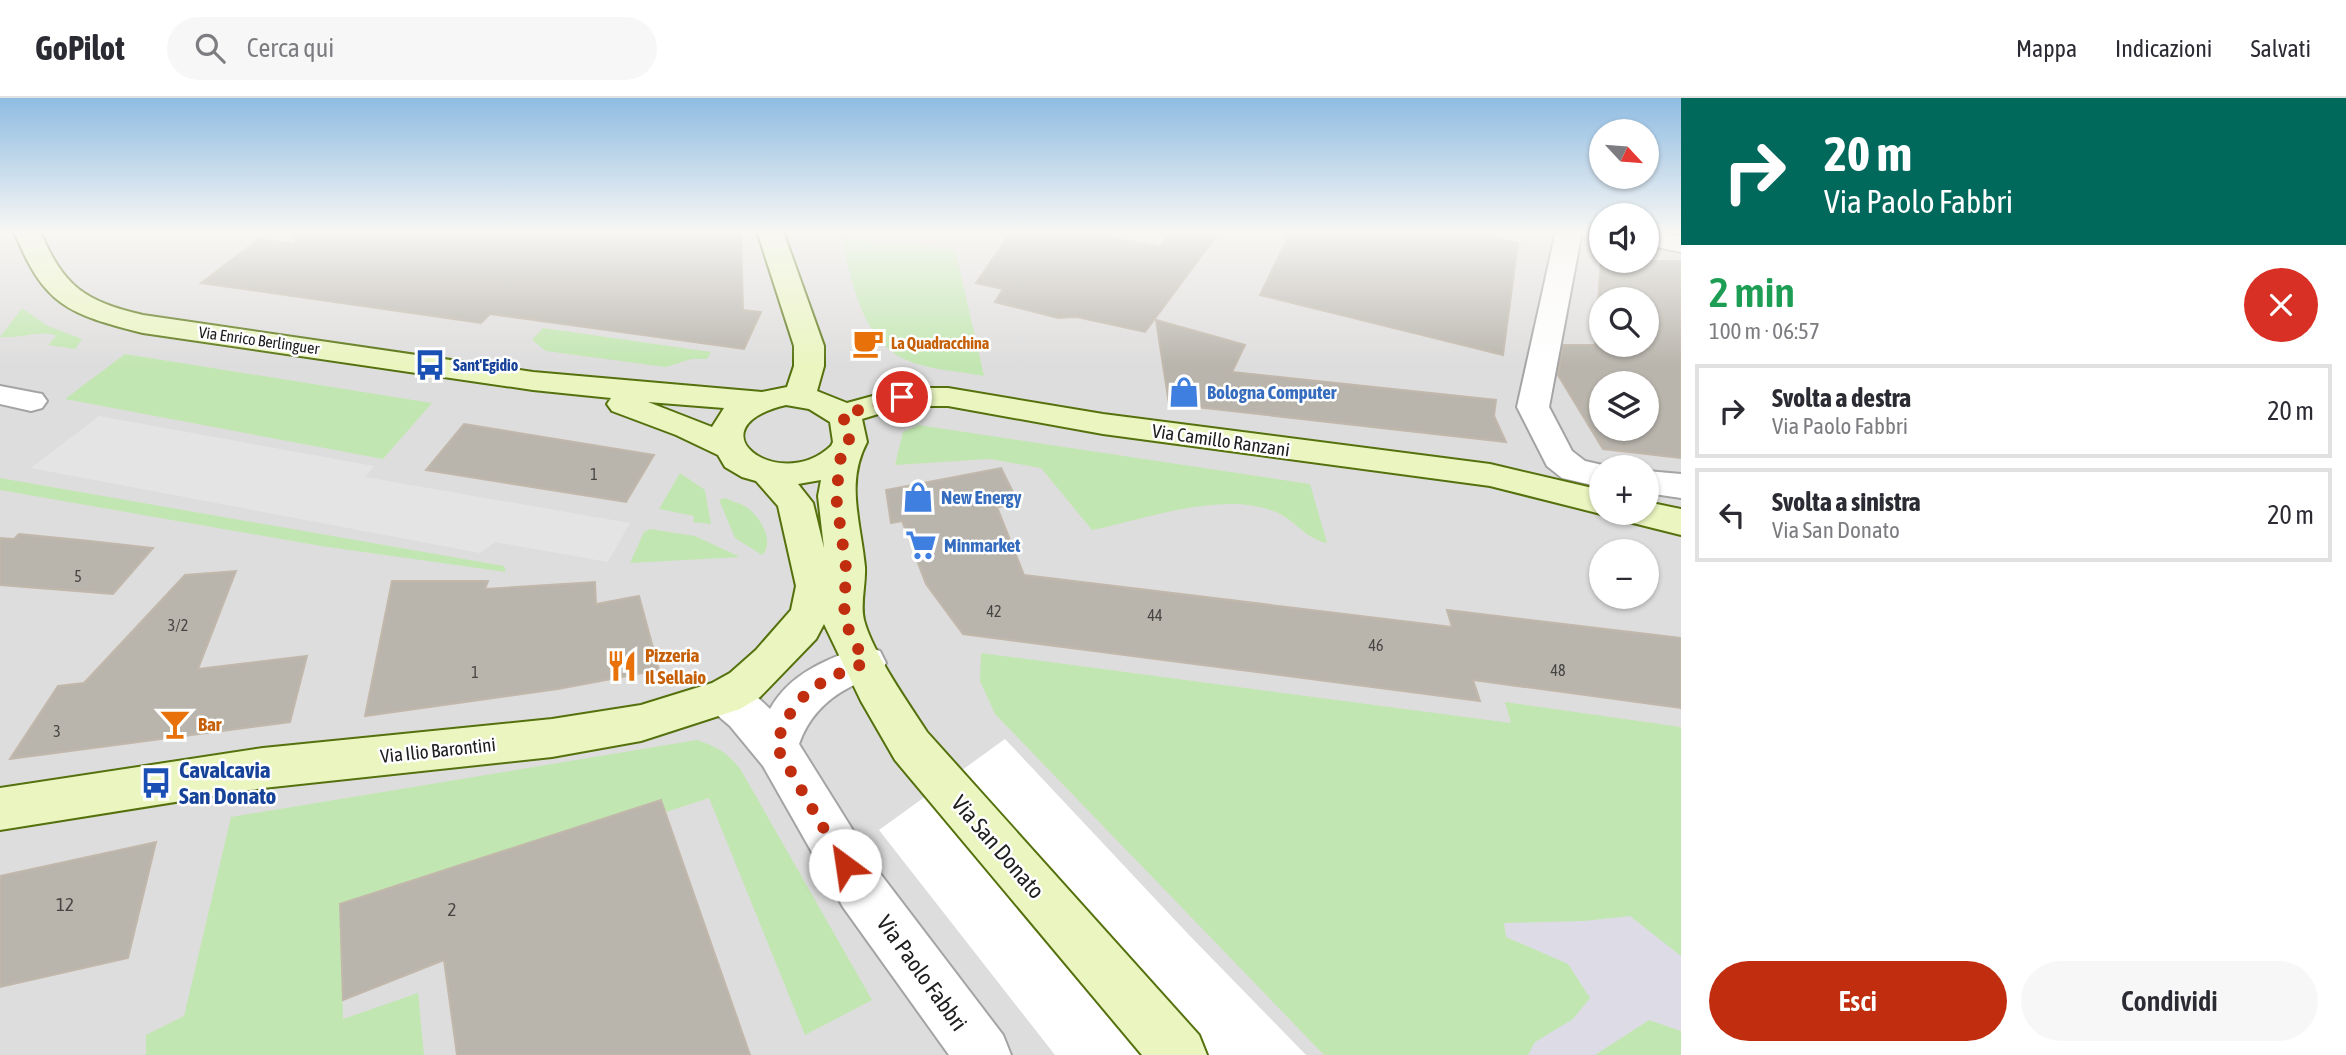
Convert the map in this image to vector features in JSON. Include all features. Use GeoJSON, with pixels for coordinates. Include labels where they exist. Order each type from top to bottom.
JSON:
{"type":"FeatureCollection","features":[{"type":"Feature","properties":{"kind":"main road","name":"Via Enrico Berlinguer"},"geometry":{"type":"LineString","coordinates":[[47,276],[85,309],[143,324],[533,381],[690,397],[761,401]]}},
{"type":"Feature","properties":{"kind":"main road"},"geometry":{"type":"LineString","coordinates":[[785,276],[811,353],[799,397]]}},
{"type":"Feature","properties":{"kind":"main road","name":"Via Enrico Berlinguer"},"geometry":{"type":"LineString","coordinates":[[533,381],[643,411],[727,447]]}},
{"type":"Feature","properties":{"kind":"main road"},"geometry":{"type":"LineString","coordinates":[[799,397],[816,400],[842,415],[851,435],[841,455],[816,470],[794,475],[769,474],[747,467],[727,447],[728,424],[741,411],[761,401],[799,397]]}},
{"type":"Feature","properties":{"kind":"main road","name":"Via Camillo Ranzani"},"geometry":{"type":"LineString","coordinates":[[842,415],[902,397],[957,398],[1103,424],[1490,475],[1589,499]]}},
{"type":"Feature","properties":{"kind":"main road","name":"Via San Donato"},"geometry":{"type":"LineString","coordinates":[[841,455],[836,496],[846,568],[844,620]]}},
{"type":"Feature","properties":{"kind":"main road","name":"Via San Donato"},"geometry":{"type":"LineString","coordinates":[[769,474],[795,503],[815,586],[844,620],[891,716],[942,783],[1179,1055]]}},
{"type":"Feature","properties":{"kind":"main road"},"geometry":{"type":"LineString","coordinates":[[1659,517],[1681,522]]}},
{"type":"Feature","properties":{"kind":"main road","name":"Via Ilio Barontini"},"geometry":{"type":"LineString","coordinates":[[0,809],[263,768],[599,731],[640,723],[725,697],[772,662],[802,628],[811,610],[815,586]]}},
{"type":"Feature","properties":{"kind":"street"},"geometry":{"type":"LineString","coordinates":[[1560,276],[1532,407],[1559,458],[1574,470],[1589,473]]}},
{"type":"Feature","properties":{"kind":"street"},"geometry":{"type":"LineString","coordinates":[[0,395],[31,401]]}},
{"type":"Feature","properties":{"kind":"street"},"geometry":{"type":"LineString","coordinates":[[1659,483],[1681,485]]}},
{"type":"Feature","properties":{"kind":"street"},"geometry":{"type":"LineString","coordinates":[[776,746],[787,715],[798,700],[831,677],[865,663]]}},
{"type":"Feature","properties":{"kind":"street","name":"Via Paolo Fabbri"},"geometry":{"type":"LineString","coordinates":[[725,697],[754,719],[776,746],[867,898],[983,1055]]}},
{"type":"Feature","properties":{"kind":"shaded area"},"geometry":{"type":"Polygon","coordinates":[[[0,276],[1681,276],[1681,1055],[0,1055],[0,276]]]}},
{"type":"Feature","properties":{"kind":"shaded area"},"geometry":{"type":"Polygon","coordinates":[[[99,416],[374,466],[365,477],[630,523],[608,562],[495,542],[480,553],[31,468],[99,416]]]}},
{"type":"Feature","properties":{"kind":"shaded area"},"geometry":{"type":"Polygon","coordinates":[[[1630,916],[1681,956],[1681,1031],[1649,1020],[1595,1055],[1528,1055],[1535,1042],[1573,1019],[1590,998],[1568,964],[1506,937],[1504,923],[1584,921],[1630,916]]]}},
{"type":"Feature","properties":{"kind":"green space"},"geometry":{"type":"Polygon","coordinates":[[[851,276],[961,276],[984,376],[923,366],[889,350],[868,323],[851,276]]]}},
{"type":"Feature","properties":{"kind":"green space"},"geometry":{"type":"Polygon","coordinates":[[[22,308],[48,326],[82,339],[75,349],[48,345],[56,336],[51,334],[0,337],[22,308]]]}},
{"type":"Feature","properties":{"kind":"green space"},"geometry":{"type":"Polygon","coordinates":[[[543,328],[711,352],[707,359],[691,359],[666,367],[546,351],[532,340],[543,328]]]}},
{"type":"Feature","properties":{"kind":"green space"},"geometry":{"type":"Polygon","coordinates":[[[125,354],[432,403],[383,459],[65,399],[125,354]]]}},
{"type":"Feature","properties":{"kind":"green space"},"geometry":{"type":"Polygon","coordinates":[[[918,425],[1310,484],[1327,543],[1311,537],[1281,514],[1253,506],[1230,504],[1183,509],[1092,530],[1041,468],[990,459],[895,465],[903,432],[918,425]]]}},
{"type":"Feature","properties":{"kind":"green space"},"geometry":{"type":"Polygon","coordinates":[[[680,473],[705,490],[711,524],[693,522],[694,516],[659,509],[680,473]]]}},
{"type":"Feature","properties":{"kind":"green space"},"geometry":{"type":"Polygon","coordinates":[[[0,478],[504,566],[506,572],[321,546],[0,490],[0,478]]]}},
{"type":"Feature","properties":{"kind":"green space"},"geometry":{"type":"Polygon","coordinates":[[[725,498],[746,507],[760,522],[767,536],[766,550],[762,555],[735,538],[719,500],[725,498]]]}},
{"type":"Feature","properties":{"kind":"green space"},"geometry":{"type":"Polygon","coordinates":[[[650,529],[695,536],[740,557],[630,563],[644,532],[650,529]]]}},
{"type":"Feature","properties":{"kind":"green space"},"geometry":{"type":"Polygon","coordinates":[[[981,653],[1511,723],[1505,702],[1681,727],[1681,1055],[1324,1055],[995,714],[980,681],[981,653]]]}},
{"type":"Feature","properties":{"kind":"green space"},"geometry":{"type":"Polygon","coordinates":[[[697,740],[723,752],[742,772],[872,1000],[805,1035],[709,798],[666,812],[661,800],[340,904],[343,1019],[418,993],[424,1055],[146,1055],[146,1035],[184,1016],[231,817],[697,740]]]}},
{"type":"Feature","properties":{"kind":"pier"},"geometry":{"type":"Polygon","coordinates":[[[1005,739],[1306,1055],[1055,1055],[879,830],[1005,739]]]}},
{"type":"Feature","properties":{"kind":"building"},"geometry":{"type":"Polygon","coordinates":[[[211,276],[742,276],[743,310],[761,312],[744,349],[490,314],[481,323],[201,283],[211,276]]]}},
{"type":"Feature","properties":{"kind":"building"},"geometry":{"type":"Polygon","coordinates":[[[981,276],[1187,276],[1145,332],[1077,317],[1058,318],[995,302],[1003,289],[976,283],[981,276]]]}},
{"type":"Feature","properties":{"kind":"building"},"geometry":{"type":"Polygon","coordinates":[[[1269,276],[1514,276],[1503,355],[1260,295],[1269,276]]]}},
{"type":"Feature","properties":{"kind":"building"},"geometry":{"type":"Polygon","coordinates":[[[1600,276],[1681,276],[1681,458],[1603,449],[1598,441],[1659,441],[1659,371],[1589,371],[1589,426],[1558,375],[1563,345],[1589,345],[1589,357],[1659,357],[1659,287],[1599,287],[1600,276]]]}},
{"type":"Feature","properties":{"kind":"building"},"geometry":{"type":"Polygon","coordinates":[[[1156,320],[1245,345],[1232,372],[1496,400],[1494,416],[1506,442],[1169,404],[1156,320]]]}},
{"type":"Feature","properties":{"kind":"building"},"geometry":{"type":"Polygon","coordinates":[[[464,424],[654,455],[626,502],[426,470],[464,424]]]}},
{"type":"Feature","properties":{"kind":"building"},"geometry":{"type":"Polygon","coordinates":[[[1001,468],[1019,504],[997,507],[1024,575],[1452,627],[1447,610],[1681,638],[1681,708],[1473,680],[1480,701],[963,634],[926,584],[902,521],[891,523],[886,490],[1001,468]]]}},
{"type":"Feature","properties":{"kind":"building"},"geometry":{"type":"Polygon","coordinates":[[[19,534],[153,548],[113,594],[0,585],[0,538],[14,539],[19,534]]]}},
{"type":"Feature","properties":{"kind":"building"},"geometry":{"type":"Polygon","coordinates":[[[236,571],[198,669],[307,656],[290,722],[10,759],[58,686],[84,683],[185,575],[236,571]]]}},
{"type":"Feature","properties":{"kind":"building"},"geometry":{"type":"Polygon","coordinates":[[[392,581],[488,581],[485,589],[595,582],[596,604],[639,596],[659,670],[558,689],[365,716],[392,581]]]}},
{"type":"Feature","properties":{"kind":"building"},"geometry":{"type":"Polygon","coordinates":[[[661,800],[750,1055],[457,1055],[444,960],[343,1000],[340,904],[661,800]]]}},
{"type":"Feature","properties":{"kind":"building"},"geometry":{"type":"Polygon","coordinates":[[[156,842],[128,958],[0,987],[0,876],[156,842]]]}},
{"type":"Feature","properties":{"kind":"place","name":"La Quadracchina"},"geometry":{"type":"Point","coordinates":[868,343]}},
{"type":"Feature","properties":{"kind":"place","name":"Sant'Egidio"},"geometry":{"type":"Point","coordinates":[430,365]}},
{"type":"Feature","properties":{"kind":"place","name":"Bologna Computer"},"geometry":{"type":"Point","coordinates":[1184,392]}},
{"type":"Feature","properties":{"kind":"place","name":"New Energy"},"geometry":{"type":"Point","coordinates":[918,497]}},
{"type":"Feature","properties":{"kind":"place","name":"Minmarket"},"geometry":{"type":"Point","coordinates":[921,545]}},
{"type":"Feature","properties":{"kind":"place","name":"Pizzeria Il Sellaio"},"geometry":{"type":"Point","coordinates":[622,666]}},
{"type":"Feature","properties":{"kind":"place","name":"Bar"},"geometry":{"type":"Point","coordinates":[175,724]}},
{"type":"Feature","properties":{"kind":"place","name":"Cavalcavia San Donato"},"geometry":{"type":"Point","coordinates":[156,783]}},
{"type":"Feature","properties":{"kind":"route"},"geometry":{"type":"LineString","coordinates":[[845,865],[776,746],[787,715],[798,700],[813,687],[865,663],[844,620],[846,568],[836,496],[841,455],[847,449],[851,435],[848,421],[842,415],[902,397]]}}]}
